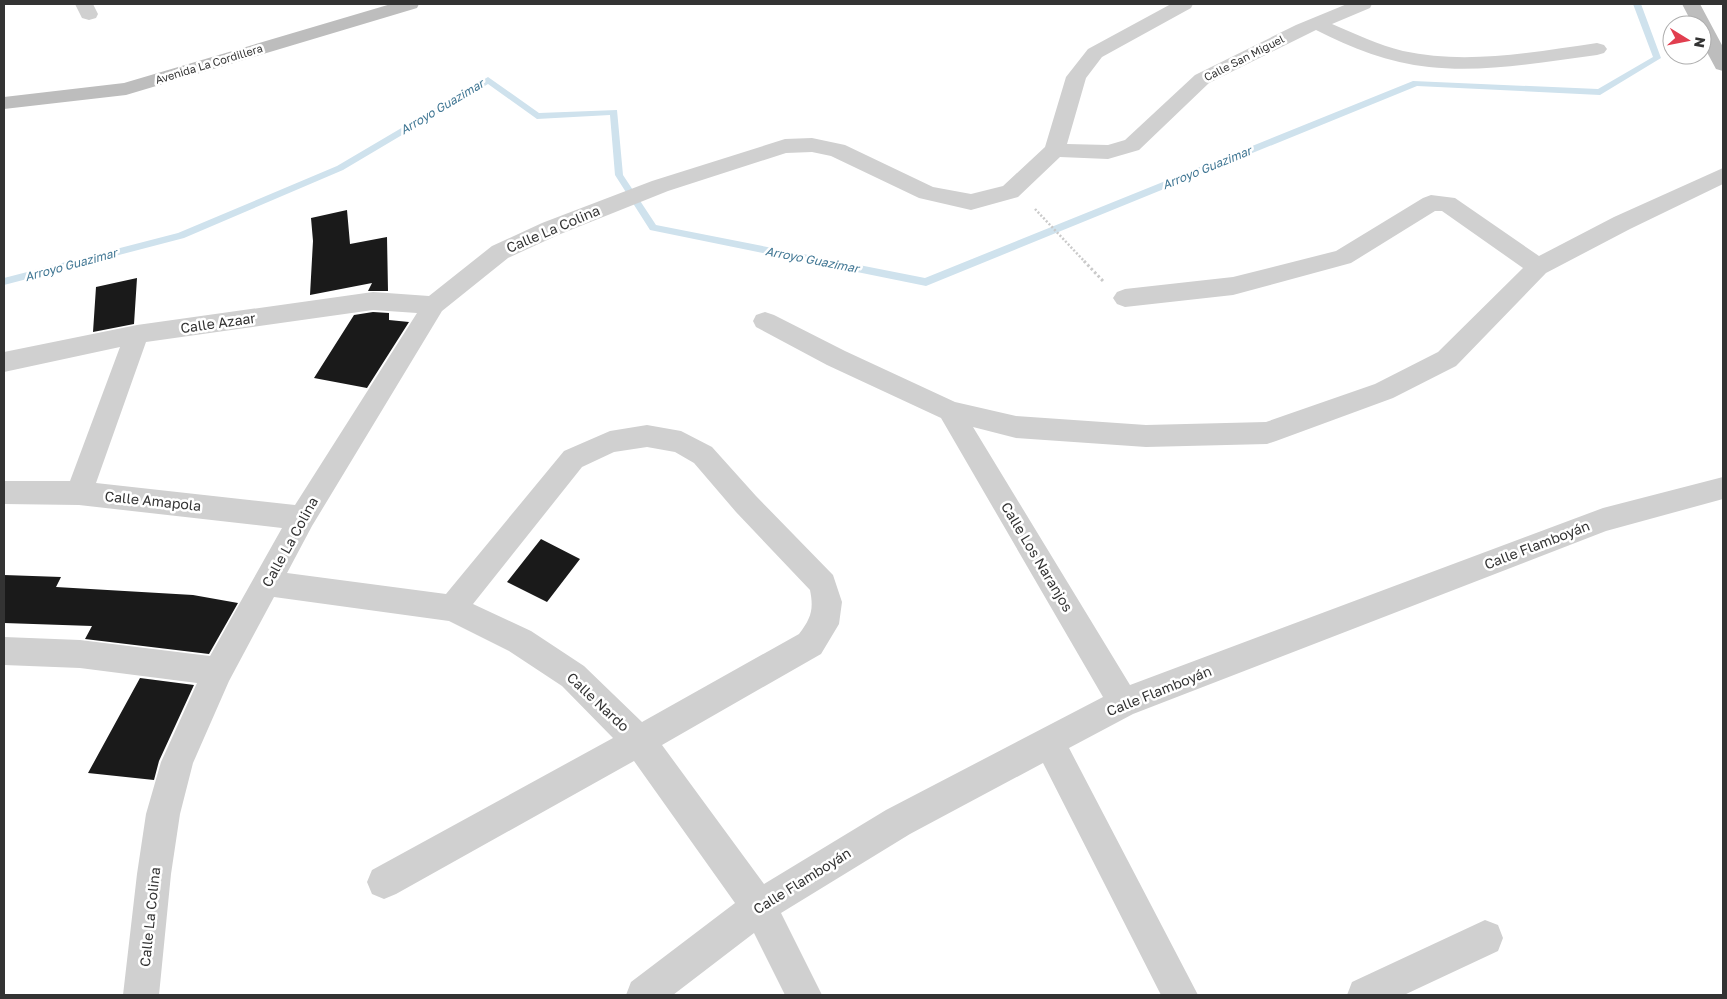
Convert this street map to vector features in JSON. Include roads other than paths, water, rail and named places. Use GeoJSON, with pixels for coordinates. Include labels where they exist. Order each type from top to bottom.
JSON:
{"type":"FeatureCollection","features":[{"type":"Feature","properties":{"kind":"main road","name":"Avenida La Cordillera"},"geometry":{"type":"LineString","coordinates":[[4,102],[126,89],[410,4]]}},
{"type":"Feature","properties":{"kind":"main road"},"geometry":{"type":"LineString","coordinates":[[1691,4],[1723,65]]}},
{"type":"Feature","properties":{"kind":"street"},"geometry":{"type":"LineString","coordinates":[[1055,150],[1076,77],[1095,53],[1184,4]]}},
{"type":"Feature","properties":{"kind":"street","name":"Calle San Miguel"},"geometry":{"type":"LineString","coordinates":[[1055,150],[1108,152],[1132,146],[1202,79],[1316,23],[1363,4]]}},
{"type":"Feature","properties":{"kind":"street"},"geometry":{"type":"LineString","coordinates":[[1316,23],[1355,42],[1405,57],[1460,63],[1597,50]]}},
{"type":"Feature","properties":{"kind":"street","name":"Calle La Colina"},"geometry":{"type":"LineString","coordinates":[[141,995],[154,874],[163,814],[177,762],[218,671],[302,518],[434,305],[500,252],[660,186],[785,146],[812,145],[837,150],[928,193],[971,202],[1010,192],[1055,150]]}},
{"type":"Feature","properties":{"kind":"street"},"geometry":{"type":"LineString","coordinates":[[765,321],[836,358],[950,411],[1016,426],[1146,436],[1266,433],[1384,391],[1447,359],[1538,267],[1622,223],[1723,175]]}},
{"type":"Feature","properties":{"kind":"street"},"geometry":{"type":"LineString","coordinates":[[1125,298],[1233,286],[1343,257],[1431,203],[1439,202],[1447,203],[1538,267]]}},
{"type":"Feature","properties":{"kind":"street","name":"Calle Azaar"},"geometry":{"type":"LineString","coordinates":[[4,362],[137,334],[373,301],[434,305]]}},
{"type":"Feature","properties":{"kind":"street"},"geometry":{"type":"LineString","coordinates":[[79,493],[137,334]]}},
{"type":"Feature","properties":{"kind":"street","name":"Calle Los Naranjos"},"geometry":{"type":"LineString","coordinates":[[950,411],[1123,703]]}},
{"type":"Feature","properties":{"kind":"street"},"geometry":{"type":"LineString","coordinates":[[384,882],[810,644],[824,624],[827,602],[823,584],[746,504],[703,455],[681,442],[647,436],[610,442],[573,459],[452,608]]}},
{"type":"Feature","properties":{"kind":"street","name":"Calle Flamboyán"},"geometry":{"type":"LineString","coordinates":[[644,995],[759,907],[898,822],[1123,703],[1603,520],[1723,488]]}},
{"type":"Feature","properties":{"kind":"street","name":"Calle Amapola"},"geometry":{"type":"LineString","coordinates":[[4,493],[79,493],[302,518]]}},
{"type":"Feature","properties":{"kind":"street","name":"Calle Nardo"},"geometry":{"type":"LineString","coordinates":[[267,583],[452,608],[520,641],[573,676],[639,741],[759,907],[804,995]]}},
{"type":"Feature","properties":{"kind":"street"},"geometry":{"type":"LineString","coordinates":[[4,651],[80,654],[218,671]]}},
{"type":"Feature","properties":{"kind":"street"},"geometry":{"type":"LineString","coordinates":[[1049,742],[1180,995]]}},
{"type":"Feature","properties":{"kind":"street"},"geometry":{"type":"LineString","coordinates":[[1365,995],[1485,938]]}},
{"type":"Feature","properties":{"kind":"waterway","name":"Arroyo Guazimar"},"geometry":{"type":"LineString","coordinates":[[4,282],[181,236],[340,168],[488,80],[537,116],[614,112],[619,175],[653,228],[926,282],[1416,83],[1600,92],[1657,58],[1637,4]]}}]}
